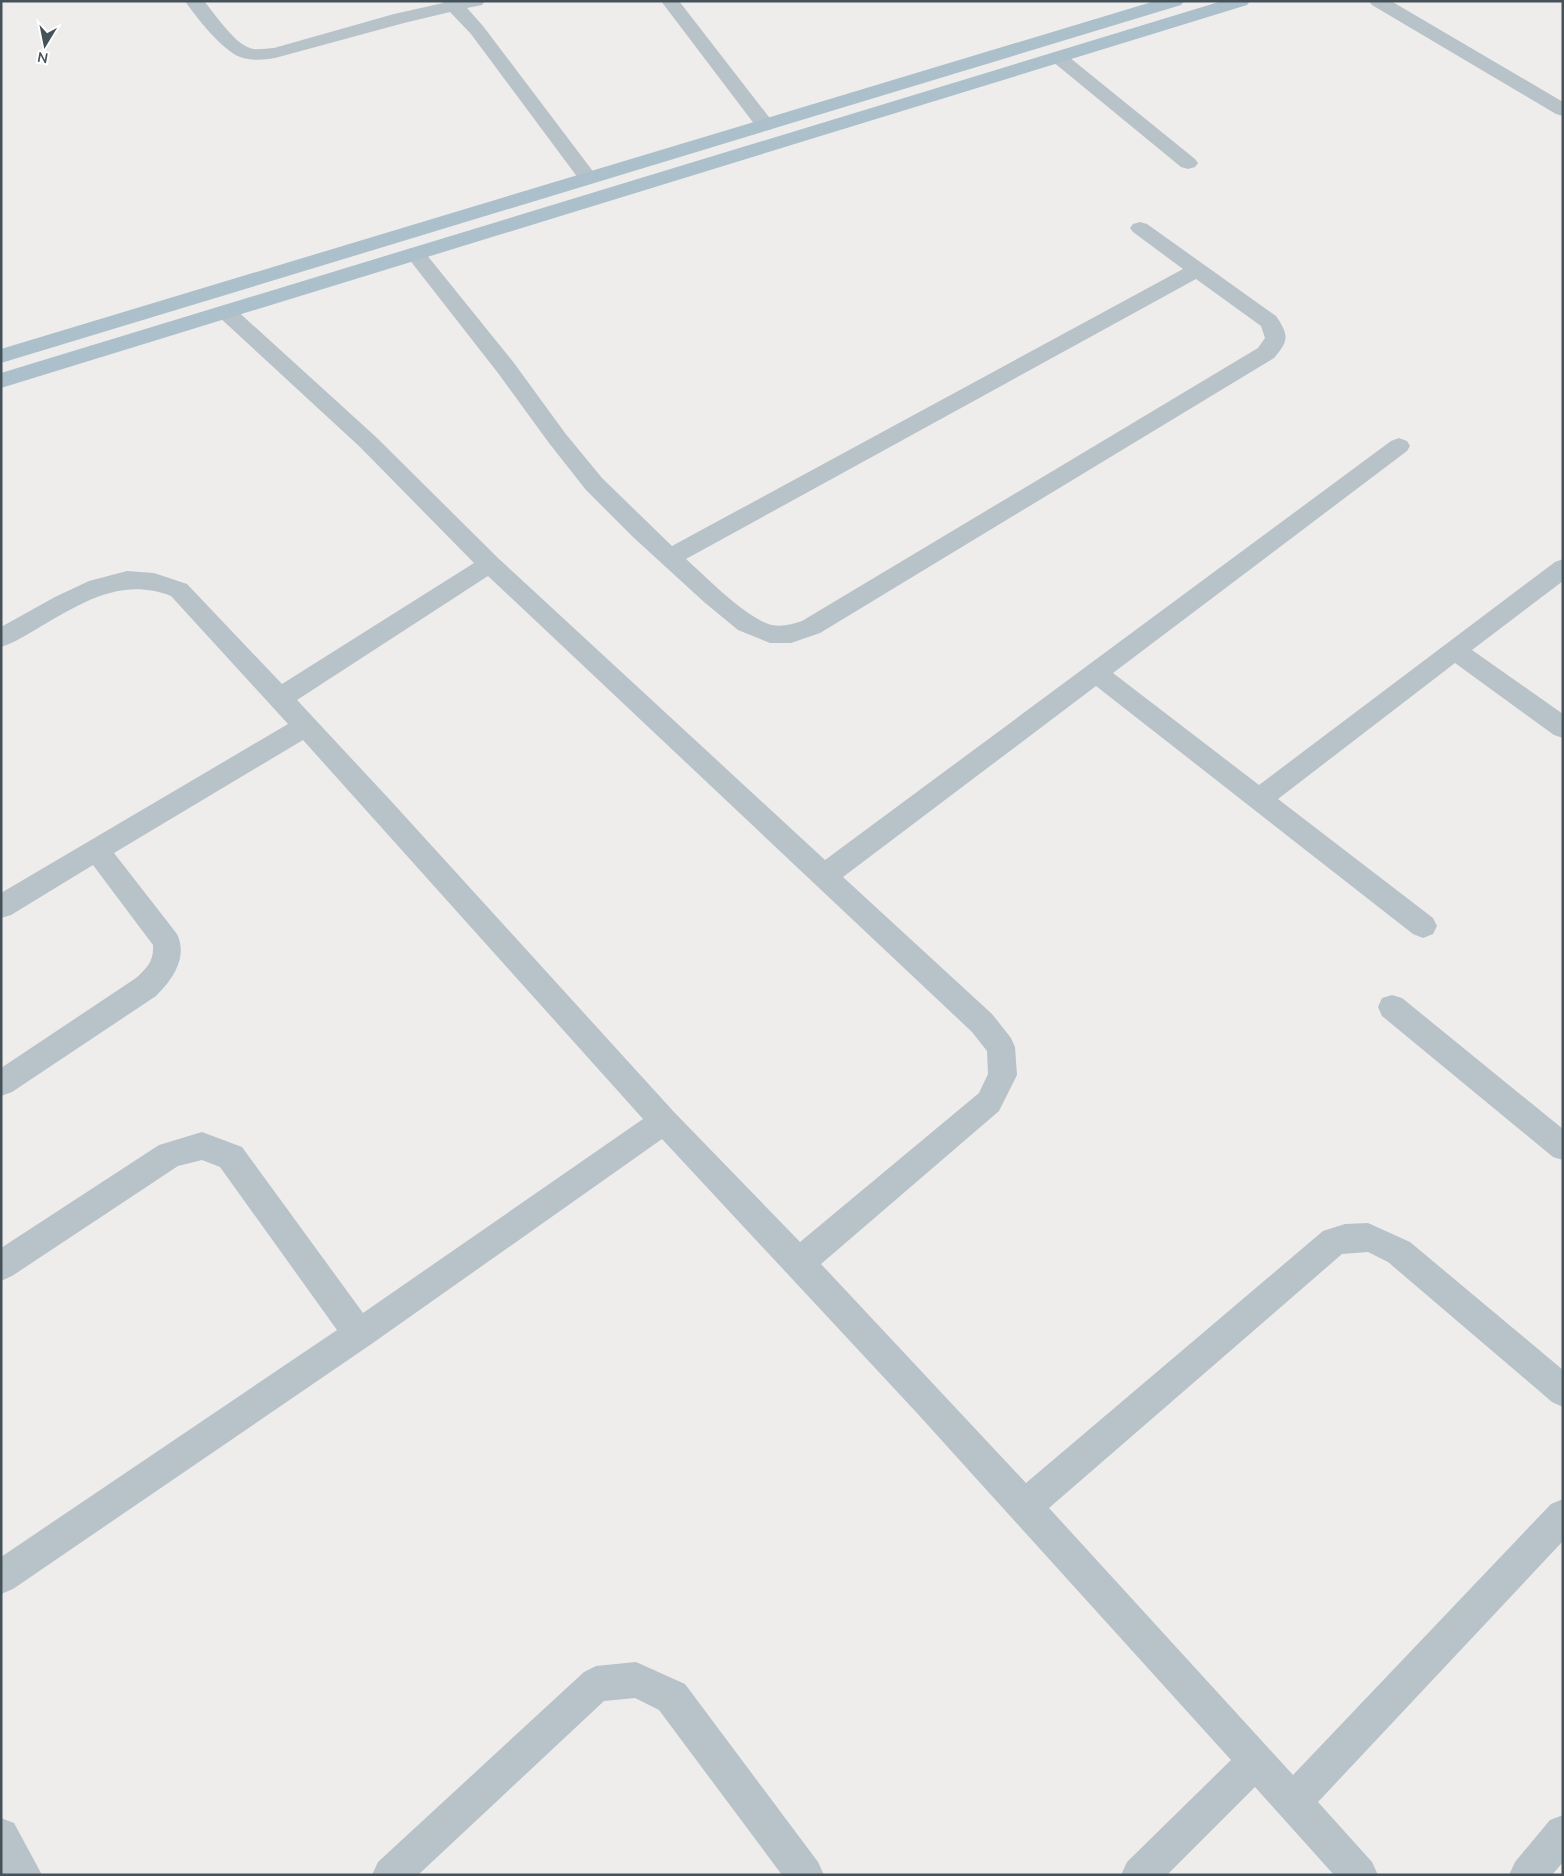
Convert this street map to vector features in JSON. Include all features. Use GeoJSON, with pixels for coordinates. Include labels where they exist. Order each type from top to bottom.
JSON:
{"type":"FeatureCollection","features":[{"type":"Feature","properties":{"kind":"main road"},"geometry":{"type":"LineString","coordinates":[[1,356],[1175,1]]}},
{"type":"Feature","properties":{"kind":"main road"},"geometry":{"type":"LineString","coordinates":[[1,381],[1241,1]]}},
{"type":"Feature","properties":{"kind":"street"},"geometry":{"type":"LineString","coordinates":[[194,1],[234,45],[243,52],[257,54],[275,53],[453,4],[476,1]]}},
{"type":"Feature","properties":{"kind":"street"},"geometry":{"type":"LineString","coordinates":[[670,1],[765,125]]}},
{"type":"Feature","properties":{"kind":"street"},"geometry":{"type":"LineString","coordinates":[[1378,1],[1563,110]]}},
{"type":"Feature","properties":{"kind":"street"},"geometry":{"type":"LineString","coordinates":[[453,4],[477,30],[588,178]]}},
{"type":"Feature","properties":{"kind":"street"},"geometry":{"type":"LineString","coordinates":[[1058,57],[1188,163]]}},
{"type":"Feature","properties":{"kind":"street"},"geometry":{"type":"LineString","coordinates":[[415,254],[506,368],[557,438],[594,484],[712,596],[747,624],[770,634],[791,634],[811,627],[1266,353],[1276,342],[1276,331],[1269,321],[1140,228]]}},
{"type":"Feature","properties":{"kind":"street"},"geometry":{"type":"LineString","coordinates":[[670,557],[959,402],[1198,269]]}},
{"type":"Feature","properties":{"kind":"street"},"geometry":{"type":"LineString","coordinates":[[226,312],[368,442],[490,564],[982,1023],[1001,1047],[1004,1075],[989,1102],[800,1262]]}},
{"type":"Feature","properties":{"kind":"street"},"geometry":{"type":"LineString","coordinates":[[824,876],[1399,446]]}},
{"type":"Feature","properties":{"kind":"street"},"geometry":{"type":"LineString","coordinates":[[280,698],[490,564]]}},
{"type":"Feature","properties":{"kind":"street"},"geometry":{"type":"LineString","coordinates":[[1259,799],[1563,568]]}},
{"type":"Feature","properties":{"kind":"street"},"geometry":{"type":"LineString","coordinates":[[1,638],[91,590],[126,580],[158,582],[179,590],[382,808],[664,1121],[800,1262],[1025,1506],[1359,1875]]}},
{"type":"Feature","properties":{"kind":"street"},"geometry":{"type":"LineString","coordinates":[[1454,650],[1563,728]]}},
{"type":"Feature","properties":{"kind":"street"},"geometry":{"type":"LineString","coordinates":[[1096,672],[1423,926]]}},
{"type":"Feature","properties":{"kind":"street"},"geometry":{"type":"LineString","coordinates":[[1,907],[305,726]]}},
{"type":"Feature","properties":{"kind":"street"},"geometry":{"type":"LineString","coordinates":[[2,1082],[146,987],[162,971],[168,957],[167,942],[97,850]]}},
{"type":"Feature","properties":{"kind":"street"},"geometry":{"type":"LineString","coordinates":[[1392,1007],[1563,1147]]}},
{"type":"Feature","properties":{"kind":"street"},"geometry":{"type":"LineString","coordinates":[[1,1577],[359,1334],[664,1121]]}},
{"type":"Feature","properties":{"kind":"street"},"geometry":{"type":"LineString","coordinates":[[1,1266],[170,1155],[202,1146],[231,1157],[359,1334]]}},
{"type":"Feature","properties":{"kind":"street"},"geometry":{"type":"LineString","coordinates":[[1025,1506],[1334,1241],[1355,1235],[1378,1240],[1399,1252],[1563,1391]]}},
{"type":"Feature","properties":{"kind":"street"},"geometry":{"type":"LineString","coordinates":[[1293,1802],[1563,1516]]}},
{"type":"Feature","properties":{"kind":"street"},"geometry":{"type":"LineString","coordinates":[[391,1875],[596,1684],[636,1680],[672,1697],[806,1875]]}},
{"type":"Feature","properties":{"kind":"street"},"geometry":{"type":"LineString","coordinates":[[1140,1875],[1256,1760]]}},
{"type":"Feature","properties":{"kind":"street"},"geometry":{"type":"LineString","coordinates":[[1528,1875],[1563,1833]]}},
{"type":"Feature","properties":{"kind":"street"},"geometry":{"type":"LineString","coordinates":[[1,1836],[23,1875]]}}]}
